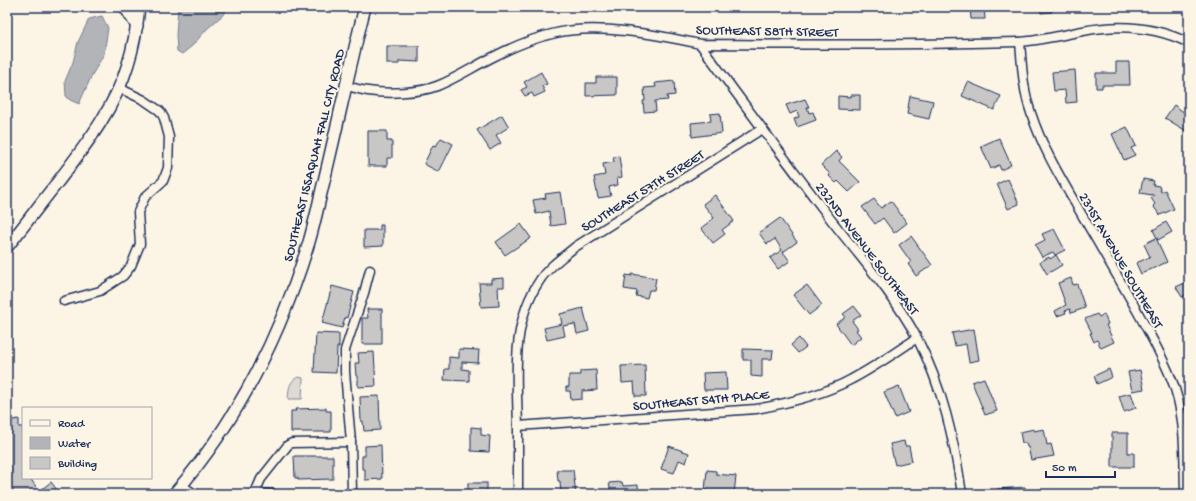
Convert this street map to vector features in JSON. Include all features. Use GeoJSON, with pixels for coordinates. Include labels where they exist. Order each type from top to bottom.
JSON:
{"type":"FeatureCollection","features":[{"type":"Feature","properties":{"kind":"main road"},"geometry":{"type":"LineString","coordinates":[[125,7],[137,26]]}},
{"type":"Feature","properties":{"kind":"main road"},"geometry":{"type":"LineString","coordinates":[[7,248],[77,158],[101,121],[119,88],[128,65],[137,26],[139,7]]}},
{"type":"Feature","properties":{"kind":"main road","name":"SOUTHEAST ISSAQUAH FALL CITY ROAD"},"geometry":{"type":"LineString","coordinates":[[178,490],[209,451],[233,414],[256,374],[291,296],[309,242],[365,7]]}},
{"type":"Feature","properties":{"kind":"street","name":"SOUTHEAST 58TH STREET"},"geometry":{"type":"LineString","coordinates":[[347,86],[367,91],[393,92],[418,90],[437,86],[513,46],[558,32],[576,30],[625,31],[676,38],[700,44],[899,45],[1020,42],[1108,28],[1142,29],[1160,32],[1175,36],[1189,43]]}},
{"type":"Feature","properties":{"kind":"street","name":"231ST AVENUE SOUTHEAST"},"geometry":{"type":"LineString","coordinates":[[1020,42],[1022,75],[1025,91],[1042,144],[1122,282],[1166,366],[1175,388],[1183,426],[1185,494]]}},
{"type":"Feature","properties":{"kind":"street","name":"232ND AVENUE SOUTHEAST"},"geometry":{"type":"LineString","coordinates":[[700,44],[762,129],[890,295],[917,338],[933,371],[949,420],[962,494]]}},
{"type":"Feature","properties":{"kind":"street"},"geometry":{"type":"LineString","coordinates":[[64,301],[100,291],[123,276],[131,266],[140,244],[138,212],[145,197],[163,181],[168,168],[169,137],[164,118],[160,111],[144,100],[119,88]]}},
{"type":"Feature","properties":{"kind":"street","name":"SOUTHEAST 57TH STREET"},"geometry":{"type":"LineString","coordinates":[[518,494],[516,368],[518,335],[523,314],[530,296],[540,279],[553,265],[575,247],[762,129]]}},
{"type":"Feature","properties":{"kind":"street"},"geometry":{"type":"LineString","coordinates":[[352,494],[351,442],[345,372],[345,350],[370,270]]}},
{"type":"Feature","properties":{"kind":"street","name":"SOUTHEAST 54TH PLACE"},"geometry":{"type":"LineString","coordinates":[[518,426],[756,409],[786,404],[830,389],[852,379],[917,338]]}},
{"type":"Feature","properties":{"kind":"street"},"geometry":{"type":"LineString","coordinates":[[273,494],[253,493],[261,479],[288,445],[292,443],[351,442]]}},
{"type":"Feature","properties":{"kind":"street"},"geometry":{"type":"LineString","coordinates":[[178,490],[194,494]]}},
{"type":"Feature","properties":{"kind":"shaded area"},"geometry":{"type":"Polygon","coordinates":[[[298,377],[303,378],[302,399],[288,399],[292,381],[298,377]]]}},
{"type":"Feature","properties":{"kind":"water"},"geometry":{"type":"Polygon","coordinates":[[[178,7],[227,7],[225,13],[182,54],[177,51],[176,35],[178,7]]]}},
{"type":"Feature","properties":{"kind":"water"},"geometry":{"type":"Polygon","coordinates":[[[102,16],[108,28],[104,54],[92,75],[79,104],[70,100],[66,96],[65,81],[73,62],[78,42],[89,19],[102,16]]]}},
{"type":"Feature","properties":{"kind":"building"},"geometry":{"type":"Polygon","coordinates":[[[758,7],[783,7],[783,9],[758,9],[758,7]]]}},
{"type":"Feature","properties":{"kind":"building"},"geometry":{"type":"Polygon","coordinates":[[[970,7],[984,7],[985,19],[971,19],[970,7]]]}},
{"type":"Feature","properties":{"kind":"building"},"geometry":{"type":"Polygon","coordinates":[[[1040,7],[1051,7],[1052,12],[1041,13],[1040,7]]]}},
{"type":"Feature","properties":{"kind":"building"},"geometry":{"type":"Polygon","coordinates":[[[387,46],[419,46],[419,62],[399,61],[399,64],[387,64],[387,46]]]}},
{"type":"Feature","properties":{"kind":"building"},"geometry":{"type":"Polygon","coordinates":[[[1116,62],[1129,62],[1130,85],[1102,85],[1102,88],[1096,88],[1096,73],[1116,73],[1116,62]]]}},
{"type":"Feature","properties":{"kind":"building"},"geometry":{"type":"Polygon","coordinates":[[[1075,70],[1077,102],[1066,103],[1065,90],[1054,91],[1052,72],[1075,70]]]}},
{"type":"Feature","properties":{"kind":"building"},"geometry":{"type":"Polygon","coordinates":[[[541,72],[547,84],[542,86],[545,92],[534,97],[532,93],[525,96],[521,90],[527,87],[524,82],[541,72]]]}},
{"type":"Feature","properties":{"kind":"building"},"geometry":{"type":"Polygon","coordinates":[[[596,77],[617,77],[617,95],[586,96],[586,83],[596,83],[596,77]]]}},
{"type":"Feature","properties":{"kind":"building"},"geometry":{"type":"Polygon","coordinates":[[[674,81],[675,95],[667,96],[668,100],[655,101],[656,111],[644,112],[644,88],[656,87],[655,83],[674,81]]]}},
{"type":"Feature","properties":{"kind":"building"},"geometry":{"type":"Polygon","coordinates":[[[968,82],[1001,96],[994,110],[962,96],[968,82]]]}},
{"type":"Feature","properties":{"kind":"building"},"geometry":{"type":"Polygon","coordinates":[[[851,95],[860,95],[860,110],[838,109],[838,96],[851,97],[851,95]]]}},
{"type":"Feature","properties":{"kind":"building"},"geometry":{"type":"Polygon","coordinates":[[[910,96],[933,101],[929,119],[907,114],[910,96]]]}},
{"type":"Feature","properties":{"kind":"building"},"geometry":{"type":"Polygon","coordinates":[[[805,99],[809,107],[807,107],[809,113],[813,112],[816,120],[797,127],[794,119],[799,117],[797,111],[790,114],[786,105],[805,99]]]}},
{"type":"Feature","properties":{"kind":"building"},"geometry":{"type":"Polygon","coordinates":[[[1174,105],[1189,116],[1188,132],[1165,118],[1174,105]]]}},
{"type":"Feature","properties":{"kind":"building"},"geometry":{"type":"Polygon","coordinates":[[[720,113],[722,133],[692,137],[691,123],[711,121],[710,114],[720,113]]]}},
{"type":"Feature","properties":{"kind":"building"},"geometry":{"type":"Polygon","coordinates":[[[502,115],[509,127],[496,135],[501,143],[490,150],[477,130],[502,115]]]}},
{"type":"Feature","properties":{"kind":"building"},"geometry":{"type":"Polygon","coordinates":[[[1127,127],[1136,146],[1131,148],[1135,155],[1124,160],[1112,134],[1127,127]]]}},
{"type":"Feature","properties":{"kind":"building"},"geometry":{"type":"Polygon","coordinates":[[[368,131],[387,131],[387,141],[392,141],[392,158],[387,158],[387,166],[368,166],[368,131]]]}},
{"type":"Feature","properties":{"kind":"building"},"geometry":{"type":"Polygon","coordinates":[[[441,138],[453,144],[439,172],[424,164],[433,145],[436,146],[441,138]]]}},
{"type":"Feature","properties":{"kind":"building"},"geometry":{"type":"Polygon","coordinates":[[[999,138],[1011,165],[1001,170],[999,165],[991,169],[981,146],[999,138]]]}},
{"type":"Feature","properties":{"kind":"building"},"geometry":{"type":"Polygon","coordinates":[[[836,151],[842,157],[839,161],[860,182],[849,192],[838,181],[836,183],[821,165],[836,151]]]}},
{"type":"Feature","properties":{"kind":"building"},"geometry":{"type":"Polygon","coordinates":[[[619,156],[622,177],[617,178],[618,185],[609,187],[611,196],[598,198],[594,177],[605,175],[603,164],[614,162],[613,157],[619,156]]]}},
{"type":"Feature","properties":{"kind":"building"},"geometry":{"type":"Polygon","coordinates":[[[1008,179],[1019,204],[1008,209],[997,184],[1008,179]]]}},
{"type":"Feature","properties":{"kind":"building"},"geometry":{"type":"Polygon","coordinates":[[[1143,179],[1154,181],[1153,185],[1159,186],[1161,192],[1165,190],[1174,209],[1160,215],[1153,206],[1155,204],[1151,198],[1154,196],[1152,194],[1140,193],[1143,179]]]}},
{"type":"Feature","properties":{"kind":"building"},"geometry":{"type":"Polygon","coordinates":[[[560,192],[565,224],[551,226],[549,211],[536,214],[533,200],[546,198],[545,194],[560,192]]]}},
{"type":"Feature","properties":{"kind":"building"},"geometry":{"type":"Polygon","coordinates":[[[715,195],[734,221],[722,230],[725,234],[713,243],[701,228],[714,218],[703,204],[715,195]]]}},
{"type":"Feature","properties":{"kind":"building"},"geometry":{"type":"Polygon","coordinates":[[[874,199],[881,208],[891,201],[907,223],[894,233],[883,218],[875,224],[862,207],[874,199]]]}},
{"type":"Feature","properties":{"kind":"building"},"geometry":{"type":"Polygon","coordinates":[[[780,218],[797,242],[783,252],[790,261],[778,269],[770,258],[782,250],[775,239],[767,244],[759,233],[780,218]]]}},
{"type":"Feature","properties":{"kind":"building"},"geometry":{"type":"Polygon","coordinates":[[[1166,222],[1172,232],[1158,240],[1153,230],[1166,222]]]}},
{"type":"Feature","properties":{"kind":"building"},"geometry":{"type":"Polygon","coordinates":[[[521,224],[531,238],[505,255],[496,242],[521,224]]]}},
{"type":"Feature","properties":{"kind":"building"},"geometry":{"type":"Polygon","coordinates":[[[380,225],[383,225],[383,246],[364,247],[364,230],[380,230],[380,225]]]}},
{"type":"Feature","properties":{"kind":"building"},"geometry":{"type":"Polygon","coordinates":[[[1054,229],[1065,250],[1055,255],[1053,252],[1042,257],[1035,245],[1045,240],[1042,234],[1054,229]]]}},
{"type":"Feature","properties":{"kind":"building"},"geometry":{"type":"Polygon","coordinates":[[[911,236],[932,265],[916,276],[908,264],[911,262],[899,245],[911,236]]]}},
{"type":"Feature","properties":{"kind":"building"},"geometry":{"type":"Polygon","coordinates":[[[1156,238],[1167,262],[1141,274],[1136,263],[1150,257],[1144,244],[1156,238]]]}},
{"type":"Feature","properties":{"kind":"building"},"geometry":{"type":"Polygon","coordinates":[[[1056,255],[1062,265],[1047,274],[1040,262],[1049,257],[1050,259],[1056,255]]]}},
{"type":"Feature","properties":{"kind":"building"},"geometry":{"type":"Polygon","coordinates":[[[632,274],[656,278],[654,290],[649,290],[647,298],[636,296],[637,291],[624,289],[626,275],[632,276],[632,274]]]}},
{"type":"Feature","properties":{"kind":"building"},"geometry":{"type":"Polygon","coordinates":[[[504,278],[504,287],[498,287],[499,306],[481,307],[479,283],[491,283],[491,279],[504,278]]]}},
{"type":"Feature","properties":{"kind":"building"},"geometry":{"type":"Polygon","coordinates":[[[1071,278],[1073,285],[1077,284],[1085,308],[1071,313],[1070,309],[1065,311],[1066,313],[1057,316],[1055,311],[1066,305],[1058,283],[1071,278]]]}},
{"type":"Feature","properties":{"kind":"building"},"geometry":{"type":"Polygon","coordinates":[[[1189,281],[1189,294],[1182,297],[1176,287],[1189,281]]]}},
{"type":"Feature","properties":{"kind":"building"},"geometry":{"type":"Polygon","coordinates":[[[807,285],[822,305],[809,315],[793,295],[807,285]]]}},
{"type":"Feature","properties":{"kind":"building"},"geometry":{"type":"Polygon","coordinates":[[[332,286],[354,292],[347,318],[345,317],[342,328],[322,323],[332,286]]]}},
{"type":"Feature","properties":{"kind":"building"},"geometry":{"type":"Polygon","coordinates":[[[854,306],[861,315],[852,321],[858,329],[856,330],[861,337],[851,345],[836,324],[846,317],[843,314],[854,306]]]}},
{"type":"Feature","properties":{"kind":"building"},"geometry":{"type":"Polygon","coordinates":[[[583,308],[589,331],[577,334],[575,324],[563,326],[565,336],[547,340],[544,328],[562,324],[560,314],[583,308]]]}},
{"type":"Feature","properties":{"kind":"building"},"geometry":{"type":"Polygon","coordinates":[[[367,309],[382,309],[382,344],[362,344],[362,318],[368,318],[367,309]]]}},
{"type":"Feature","properties":{"kind":"building"},"geometry":{"type":"Polygon","coordinates":[[[1097,314],[1099,317],[1104,314],[1108,324],[1106,325],[1114,342],[1101,348],[1097,340],[1094,342],[1090,333],[1092,333],[1085,319],[1097,314]]]}},
{"type":"Feature","properties":{"kind":"building"},"geometry":{"type":"Polygon","coordinates":[[[974,329],[979,360],[969,362],[966,344],[955,346],[952,333],[974,329]]]}},
{"type":"Feature","properties":{"kind":"building"},"geometry":{"type":"Polygon","coordinates":[[[316,333],[339,334],[336,373],[314,372],[316,333]]]}},
{"type":"Feature","properties":{"kind":"building"},"geometry":{"type":"Polygon","coordinates":[[[799,338],[806,347],[798,353],[791,345],[799,338]]]}},
{"type":"Feature","properties":{"kind":"building"},"geometry":{"type":"Polygon","coordinates":[[[459,349],[479,350],[478,363],[462,362],[462,369],[469,370],[469,381],[444,380],[445,369],[449,369],[449,357],[459,358],[459,349]]]}},
{"type":"Feature","properties":{"kind":"building"},"geometry":{"type":"Polygon","coordinates":[[[743,349],[773,350],[772,359],[762,359],[762,377],[751,376],[751,360],[743,360],[743,349]]]}},
{"type":"Feature","properties":{"kind":"building"},"geometry":{"type":"Polygon","coordinates":[[[374,352],[376,386],[358,387],[358,376],[356,376],[355,363],[359,363],[358,353],[374,352]]]}},
{"type":"Feature","properties":{"kind":"building"},"geometry":{"type":"Polygon","coordinates":[[[645,365],[646,396],[635,396],[634,382],[622,383],[621,366],[645,365]]]}},
{"type":"Feature","properties":{"kind":"building"},"geometry":{"type":"Polygon","coordinates":[[[1109,369],[1112,377],[1097,384],[1094,376],[1109,369]]]}},
{"type":"Feature","properties":{"kind":"building"},"geometry":{"type":"Polygon","coordinates":[[[596,370],[597,390],[582,391],[582,399],[571,400],[570,391],[566,391],[566,387],[569,387],[569,375],[580,375],[580,371],[596,370]]]}},
{"type":"Feature","properties":{"kind":"building"},"geometry":{"type":"Polygon","coordinates":[[[1140,370],[1144,389],[1132,391],[1128,372],[1140,370]]]}},
{"type":"Feature","properties":{"kind":"building"},"geometry":{"type":"Polygon","coordinates":[[[726,372],[727,390],[704,390],[703,373],[726,372]]]}},
{"type":"Feature","properties":{"kind":"building"},"geometry":{"type":"Polygon","coordinates":[[[984,378],[997,411],[985,415],[972,382],[984,378]]]}},
{"type":"Feature","properties":{"kind":"building"},"geometry":{"type":"Polygon","coordinates":[[[899,386],[909,412],[895,418],[884,392],[899,386]]]}},
{"type":"Feature","properties":{"kind":"building"},"geometry":{"type":"Polygon","coordinates":[[[1131,393],[1136,408],[1124,412],[1119,396],[1131,393]]]}},
{"type":"Feature","properties":{"kind":"building"},"geometry":{"type":"Polygon","coordinates":[[[379,396],[380,430],[364,431],[363,421],[361,421],[360,397],[379,396]]]}},
{"type":"Feature","properties":{"kind":"building"},"geometry":{"type":"Polygon","coordinates":[[[326,408],[326,411],[331,411],[331,432],[291,432],[291,411],[296,411],[295,409],[326,408]]]}},
{"type":"Feature","properties":{"kind":"building"},"geometry":{"type":"Polygon","coordinates":[[[19,419],[19,427],[22,427],[22,479],[31,479],[41,494],[7,494],[7,421],[19,419]]]}},
{"type":"Feature","properties":{"kind":"building"},"geometry":{"type":"Polygon","coordinates":[[[471,427],[481,428],[481,435],[490,436],[489,452],[471,451],[471,427]]]}},
{"type":"Feature","properties":{"kind":"building"},"geometry":{"type":"Polygon","coordinates":[[[1034,429],[1034,431],[1044,429],[1047,445],[1051,444],[1054,456],[1031,460],[1026,443],[1022,443],[1020,432],[1034,429]]]}},
{"type":"Feature","properties":{"kind":"building"},"geometry":{"type":"Polygon","coordinates":[[[1112,433],[1128,433],[1128,453],[1134,453],[1134,467],[1112,467],[1112,433]]]}},
{"type":"Feature","properties":{"kind":"building"},"geometry":{"type":"Polygon","coordinates":[[[904,441],[905,446],[909,446],[912,461],[895,465],[890,444],[904,441]]]}},
{"type":"Feature","properties":{"kind":"building"},"geometry":{"type":"Polygon","coordinates":[[[381,445],[382,479],[365,480],[365,469],[362,469],[362,456],[365,456],[365,446],[381,445]]]}},
{"type":"Feature","properties":{"kind":"building"},"geometry":{"type":"Polygon","coordinates":[[[669,446],[689,453],[686,463],[679,460],[674,473],[661,469],[669,446]]]}},
{"type":"Feature","properties":{"kind":"building"},"geometry":{"type":"Polygon","coordinates":[[[294,456],[333,456],[333,479],[298,480],[298,478],[295,478],[294,456]]]}},
{"type":"Feature","properties":{"kind":"building"},"geometry":{"type":"Polygon","coordinates":[[[557,470],[573,470],[576,494],[561,494],[557,470]]]}},
{"type":"Feature","properties":{"kind":"building"},"geometry":{"type":"Polygon","coordinates":[[[707,470],[716,471],[716,474],[736,476],[734,494],[705,491],[707,470]]]}},
{"type":"Feature","properties":{"kind":"building"},"geometry":{"type":"Polygon","coordinates":[[[51,482],[60,494],[43,494],[45,493],[42,489],[51,482]]]}},
{"type":"Feature","properties":{"kind":"building"},"geometry":{"type":"Polygon","coordinates":[[[622,482],[623,486],[638,485],[639,494],[611,494],[609,483],[622,482]]]}},
{"type":"Feature","properties":{"kind":"building"},"geometry":{"type":"Polygon","coordinates":[[[468,483],[487,483],[487,494],[468,494],[468,483]]]}},
{"type":"Feature","properties":{"kind":"building"},"geometry":{"type":"Polygon","coordinates":[[[1025,487],[1025,494],[998,494],[997,489],[1025,487]]]}},
{"type":"Feature","properties":{"kind":"building"},"geometry":{"type":"Polygon","coordinates":[[[909,491],[909,494],[892,494],[892,492],[909,491]]]}}]}
